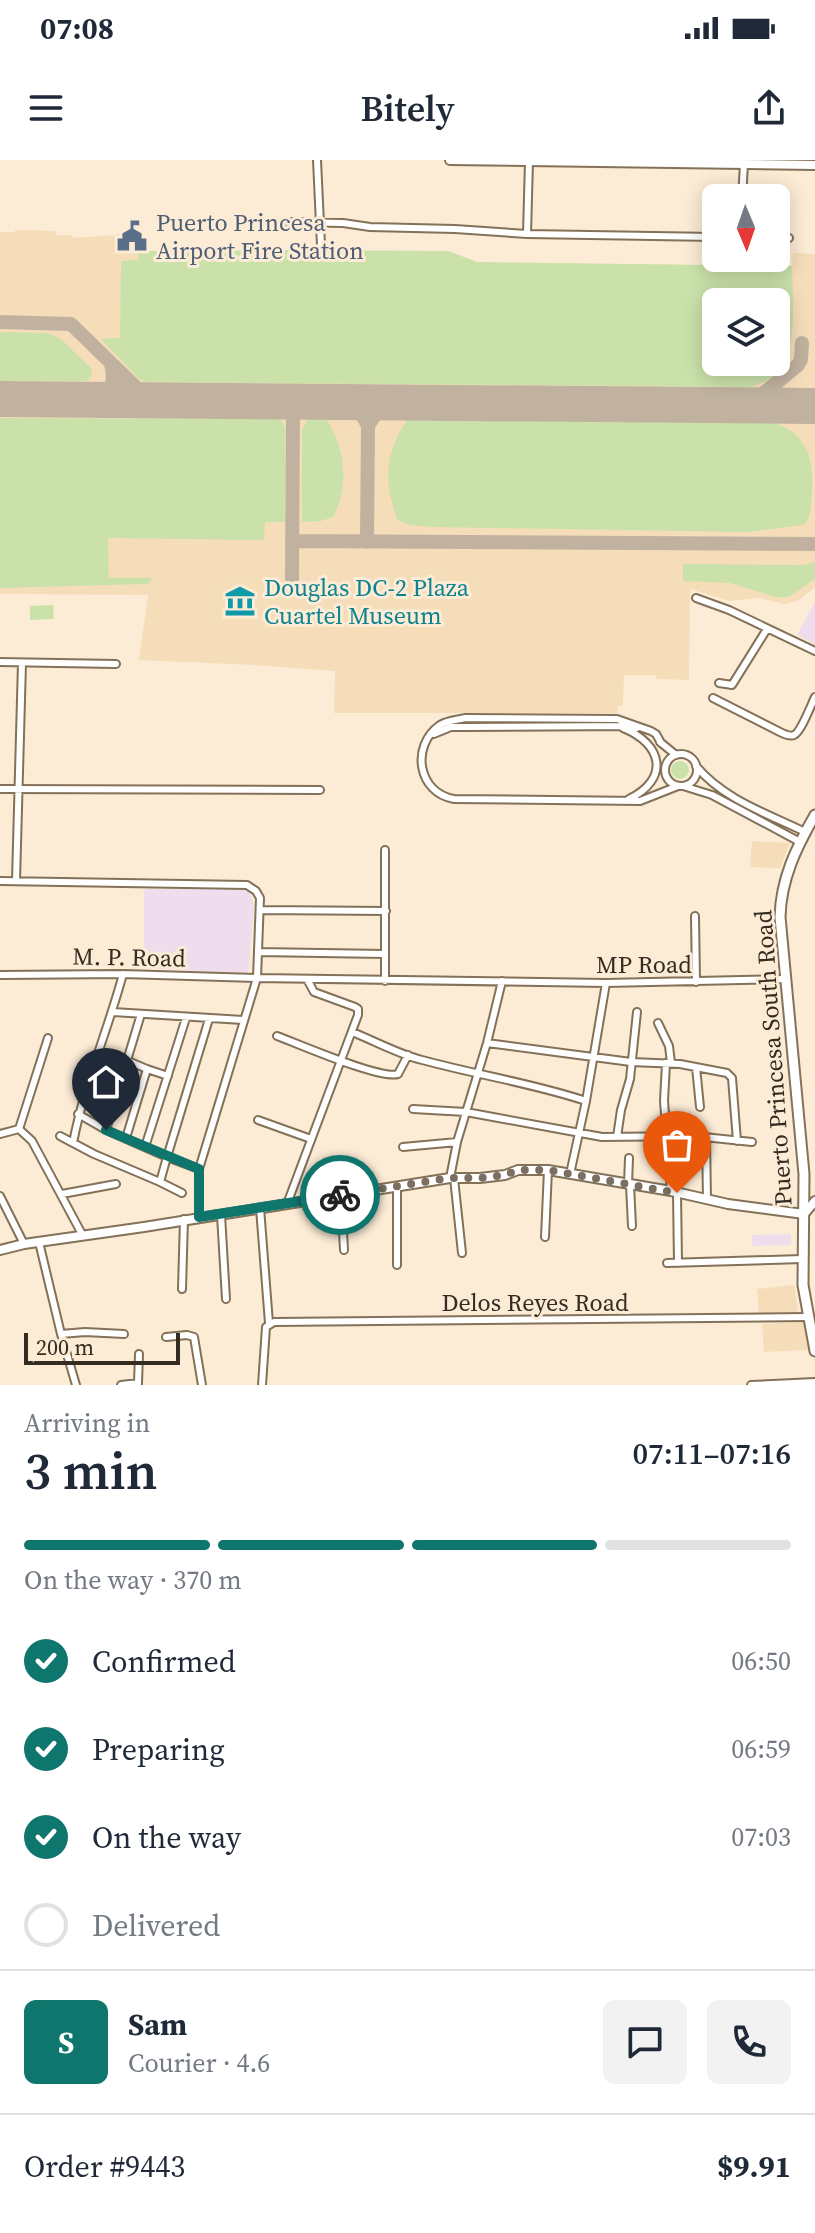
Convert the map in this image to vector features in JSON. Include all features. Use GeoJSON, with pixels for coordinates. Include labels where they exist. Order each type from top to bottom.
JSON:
{"type":"FeatureCollection","features":[{"type":"Feature","properties":{"kind":"main road","name":"Puerto Princesa South Road"},"geometry":{"type":"LineString","coordinates":[[815,815],[790,864],[782,896],[781,924],[804,1183],[803,1285],[815,1351]]}},
{"type":"Feature","properties":{"kind":"main road"},"geometry":{"type":"LineString","coordinates":[[804,1183],[815,1190]]}},
{"type":"Feature","properties":{"kind":"street"},"geometry":{"type":"LineString","coordinates":[[317,160],[321,245]]}},
{"type":"Feature","properties":{"kind":"street"},"geometry":{"type":"LineString","coordinates":[[450,160],[815,165]]}},
{"type":"Feature","properties":{"kind":"street"},"geometry":{"type":"LineString","coordinates":[[527,234],[529,161]]}},
{"type":"Feature","properties":{"kind":"street"},"geometry":{"type":"LineString","coordinates":[[744,184],[748,163]]}},
{"type":"Feature","properties":{"kind":"street"},"geometry":{"type":"LineString","coordinates":[[289,222],[527,234],[702,237]]}},
{"type":"Feature","properties":{"kind":"street"},"geometry":{"type":"LineString","coordinates":[[696,598],[729,610],[815,651]]}},
{"type":"Feature","properties":{"kind":"street"},"geometry":{"type":"LineString","coordinates":[[719,683],[732,685],[767,629]]}},
{"type":"Feature","properties":{"kind":"street"},"geometry":{"type":"LineString","coordinates":[[0,662],[116,664]]}},
{"type":"Feature","properties":{"kind":"street"},"geometry":{"type":"LineString","coordinates":[[16,881],[22,663]]}},
{"type":"Feature","properties":{"kind":"street"},"geometry":{"type":"LineString","coordinates":[[713,698],[791,735],[800,728],[815,697]]}},
{"type":"Feature","properties":{"kind":"street"},"geometry":{"type":"LineString","coordinates":[[661,743],[656,734],[625,720],[465,718],[445,722],[436,728],[423,751],[421,771],[433,789],[447,798],[625,801],[647,799],[680,786],[694,779],[696,766]]}},
{"type":"Feature","properties":{"kind":"street"},"geometry":{"type":"LineString","coordinates":[[431,736],[443,729],[465,727],[636,728],[648,733],[676,755],[689,756],[706,779],[803,837]]}},
{"type":"Feature","properties":{"kind":"street"},"geometry":{"type":"LineString","coordinates":[[619,727],[646,741],[655,760],[655,774],[650,784],[625,801]]}},
{"type":"Feature","properties":{"kind":"street"},"geometry":{"type":"LineString","coordinates":[[676,755],[666,764],[665,773],[669,782],[712,795],[803,837]]}},
{"type":"Feature","properties":{"kind":"street"},"geometry":{"type":"LineString","coordinates":[[0,789],[320,790]]}},
{"type":"Feature","properties":{"kind":"street"},"geometry":{"type":"LineString","coordinates":[[385,850],[385,981]]}},
{"type":"Feature","properties":{"kind":"street"},"geometry":{"type":"LineString","coordinates":[[0,881],[247,885],[256,891],[261,910],[257,978],[199,1169],[199,1217]]}},
{"type":"Feature","properties":{"kind":"street"},"geometry":{"type":"LineString","coordinates":[[261,910],[386,911]]}},
{"type":"Feature","properties":{"kind":"street"},"geometry":{"type":"LineString","coordinates":[[695,916],[696,982]]}},
{"type":"Feature","properties":{"kind":"street"},"geometry":{"type":"LineString","coordinates":[[258,952],[385,954]]}},
{"type":"Feature","properties":{"kind":"street"},"geometry":{"type":"LineString","coordinates":[[73,1143],[78,1114],[123,974]]}},
{"type":"Feature","properties":{"kind":"street","name":"M. P. Road"},"geometry":{"type":"LineString","coordinates":[[0,975],[123,974],[385,981]]}},
{"type":"Feature","properties":{"kind":"street"},"geometry":{"type":"LineString","coordinates":[[287,1204],[358,1015],[358,1009],[314,992],[307,979]]}},
{"type":"Feature","properties":{"kind":"street","name":"MP Road"},"geometry":{"type":"LineString","coordinates":[[385,981],[606,983],[786,979]]}},
{"type":"Feature","properties":{"kind":"street"},"geometry":{"type":"LineString","coordinates":[[462,1253],[452,1178],[457,1142],[502,981]]}},
{"type":"Feature","properties":{"kind":"street"},"geometry":{"type":"LineString","coordinates":[[570,1174],[606,983]]}},
{"type":"Feature","properties":{"kind":"street"},"geometry":{"type":"LineString","coordinates":[[113,1012],[243,1020]]}},
{"type":"Feature","properties":{"kind":"street"},"geometry":{"type":"LineString","coordinates":[[617,1137],[630,1079],[637,1012]]}},
{"type":"Feature","properties":{"kind":"street"},"geometry":{"type":"LineString","coordinates":[[106,1130],[141,1014]]}},
{"type":"Feature","properties":{"kind":"street"},"geometry":{"type":"LineString","coordinates":[[145,1147],[186,1018]]}},
{"type":"Feature","properties":{"kind":"street"},"geometry":{"type":"LineString","coordinates":[[160,1182],[209,1019]]}},
{"type":"Feature","properties":{"kind":"street"},"geometry":{"type":"LineString","coordinates":[[658,1023],[669,1046],[664,1101],[678,1263]]}},
{"type":"Feature","properties":{"kind":"street"},"geometry":{"type":"LineString","coordinates":[[352,1032],[408,1055],[586,1101]]}},
{"type":"Feature","properties":{"kind":"street"},"geometry":{"type":"LineString","coordinates":[[277,1036],[377,1073],[394,1076],[408,1055]]}},
{"type":"Feature","properties":{"kind":"street"},"geometry":{"type":"LineString","coordinates":[[19,1129],[48,1038]]}},
{"type":"Feature","properties":{"kind":"street"},"geometry":{"type":"LineString","coordinates":[[487,1043],[593,1058],[669,1063],[727,1073],[732,1076],[737,1141]]}},
{"type":"Feature","properties":{"kind":"street"},"geometry":{"type":"LineString","coordinates":[[128,1061],[168,1076]]}},
{"type":"Feature","properties":{"kind":"street"},"geometry":{"type":"LineString","coordinates":[[696,1067],[700,1107]]}},
{"type":"Feature","properties":{"kind":"street"},"geometry":{"type":"LineString","coordinates":[[126,1138],[147,1069]]}},
{"type":"Feature","properties":{"kind":"street"},"geometry":{"type":"LineString","coordinates":[[413,1109],[466,1112],[617,1137],[706,1137],[752,1142]]}},
{"type":"Feature","properties":{"kind":"street"},"geometry":{"type":"LineString","coordinates":[[78,1114],[106,1130],[199,1169]]}},
{"type":"Feature","properties":{"kind":"street"},"geometry":{"type":"LineString","coordinates":[[258,1120],[311,1139]]}},
{"type":"Feature","properties":{"kind":"street"},"geometry":{"type":"LineString","coordinates":[[0,1134],[19,1129]]}},
{"type":"Feature","properties":{"kind":"street"},"geometry":{"type":"LineString","coordinates":[[19,1129],[32,1141],[83,1236]]}},
{"type":"Feature","properties":{"kind":"street"},"geometry":{"type":"LineString","coordinates":[[60,1136],[182,1193]]}},
{"type":"Feature","properties":{"kind":"street"},"geometry":{"type":"LineString","coordinates":[[706,1137],[707,1200]]}},
{"type":"Feature","properties":{"kind":"street"},"geometry":{"type":"LineString","coordinates":[[403,1147],[457,1142]]}},
{"type":"Feature","properties":{"kind":"street"},"geometry":{"type":"LineString","coordinates":[[629,1158],[632,1226]]}},
{"type":"Feature","properties":{"kind":"street"},"geometry":{"type":"LineString","coordinates":[[0,1250],[452,1178],[505,1175],[518,1170],[548,1170],[707,1200],[804,1214],[815,1201]]}},
{"type":"Feature","properties":{"kind":"street"},"geometry":{"type":"LineString","coordinates":[[545,1237],[548,1170]]}},
{"type":"Feature","properties":{"kind":"street"},"geometry":{"type":"LineString","coordinates":[[62,1194],[116,1184]]}},
{"type":"Feature","properties":{"kind":"street"},"geometry":{"type":"LineString","coordinates":[[397,1187],[397,1265]]}},
{"type":"Feature","properties":{"kind":"street"},"geometry":{"type":"LineString","coordinates":[[341,1195],[344,1250]]}},
{"type":"Feature","properties":{"kind":"street"},"geometry":{"type":"LineString","coordinates":[[0,1196],[24,1244]]}},
{"type":"Feature","properties":{"kind":"street"},"geometry":{"type":"LineString","coordinates":[[260,1208],[268,1325],[262,1385]]}},
{"type":"Feature","properties":{"kind":"street"},"geometry":{"type":"LineString","coordinates":[[221,1215],[226,1299]]}},
{"type":"Feature","properties":{"kind":"street"},"geometry":{"type":"LineString","coordinates":[[182,1289],[184,1219]]}},
{"type":"Feature","properties":{"kind":"street"},"geometry":{"type":"LineString","coordinates":[[39,1242],[76,1385]]}},
{"type":"Feature","properties":{"kind":"street"},"geometry":{"type":"LineString","coordinates":[[667,1263],[802,1259]]}},
{"type":"Feature","properties":{"kind":"street","name":"Delos Reyes Road"},"geometry":{"type":"LineString","coordinates":[[268,1325],[808,1317]]}},
{"type":"Feature","properties":{"kind":"street"},"geometry":{"type":"LineString","coordinates":[[61,1334],[124,1334]]}},
{"type":"Feature","properties":{"kind":"street"},"geometry":{"type":"LineString","coordinates":[[166,1337],[194,1337],[202,1385]]}},
{"type":"Feature","properties":{"kind":"street"},"geometry":{"type":"LineString","coordinates":[[121,1385],[138,1384],[139,1354]]}},
{"type":"Feature","properties":{"kind":"street"},"geometry":{"type":"LineString","coordinates":[[751,1385],[815,1382]]}},
{"type":"Feature","properties":{"kind":"shaded area"},"geometry":{"type":"Polygon","coordinates":[[[56,231],[56,235],[72,235],[73,238],[139,231],[139,251],[448,251],[477,262],[702,265],[702,272],[790,272],[793,253],[815,254],[815,587],[799,600],[785,604],[759,598],[730,601],[690,589],[689,680],[656,679],[656,675],[624,675],[623,706],[618,706],[617,713],[334,713],[335,671],[139,660],[148,595],[0,594],[0,232],[56,231]]]}},
{"type":"Feature","properties":{"kind":"shaded area"},"geometry":{"type":"Polygon","coordinates":[[[815,602],[815,644],[797,635],[815,602]]]}},
{"type":"Feature","properties":{"kind":"shaded area"},"geometry":{"type":"Polygon","coordinates":[[[752,841],[790,843],[780,868],[750,867],[752,841]]]}},
{"type":"Feature","properties":{"kind":"shaded area"},"geometry":{"type":"Polygon","coordinates":[[[144,889],[243,889],[250,892],[254,906],[248,974],[144,968],[144,889]]]}},
{"type":"Feature","properties":{"kind":"shaded area"},"geometry":{"type":"Polygon","coordinates":[[[791,1234],[791,1245],[752,1246],[752,1235],[791,1234]]]}},
{"type":"Feature","properties":{"kind":"shaded area"},"geometry":{"type":"Polygon","coordinates":[[[794,1285],[799,1315],[759,1316],[757,1289],[794,1285]]]}},
{"type":"Feature","properties":{"kind":"shaded area"},"geometry":{"type":"Polygon","coordinates":[[[803,1322],[809,1350],[764,1352],[762,1324],[803,1322]]]}},
{"type":"Feature","properties":{"kind":"green space"},"geometry":{"type":"Polygon","coordinates":[[[138,251],[448,251],[477,262],[702,265],[702,272],[790,272],[792,266],[793,325],[790,344],[790,288],[702,288],[702,376],[773,376],[751,387],[145,382],[101,339],[120,338],[121,261],[138,260],[138,251]]]}},
{"type":"Feature","properties":{"kind":"green space"},"geometry":{"type":"Polygon","coordinates":[[[0,332],[48,333],[62,340],[91,368],[92,376],[87,381],[0,381],[0,332]]]}},
{"type":"Feature","properties":{"kind":"green space"},"geometry":{"type":"Polygon","coordinates":[[[0,418],[280,419],[285,427],[285,522],[265,522],[264,540],[108,538],[109,578],[153,578],[148,584],[0,588],[0,418]]]}},
{"type":"Feature","properties":{"kind":"green space"},"geometry":{"type":"Polygon","coordinates":[[[308,419],[327,420],[338,443],[343,480],[342,493],[333,517],[302,522],[302,430],[308,419]]]}},
{"type":"Feature","properties":{"kind":"green space"},"geometry":{"type":"Polygon","coordinates":[[[407,420],[775,423],[798,437],[805,447],[812,470],[810,513],[803,525],[747,532],[410,525],[397,520],[388,480],[390,457],[407,420]]]}},
{"type":"Feature","properties":{"kind":"green space"},"geometry":{"type":"Polygon","coordinates":[[[815,562],[815,579],[789,597],[775,597],[730,583],[683,581],[683,564],[803,565],[815,562]]]}},
{"type":"Feature","properties":{"kind":"green space"},"geometry":{"type":"Polygon","coordinates":[[[53,605],[54,619],[30,620],[30,606],[53,605]]]}},
{"type":"Feature","properties":{"kind":"green space"},"geometry":{"type":"Polygon","coordinates":[[[676,761],[684,761],[689,770],[687,777],[676,779],[671,774],[671,766],[676,761]]]}},
{"type":"Feature","properties":{"kind":"taxiway"},"geometry":{"type":"LineString","coordinates":[[0,322],[71,324],[149,400]]}},
{"type":"Feature","properties":{"kind":"taxiway"},"geometry":{"type":"LineString","coordinates":[[743,406],[798,365],[802,343]]}},
{"type":"Feature","properties":{"kind":"taxiway"},"geometry":{"type":"LineString","coordinates":[[106,400],[112,383],[111,364]]}},
{"type":"Feature","properties":{"kind":"taxiway"},"geometry":{"type":"LineString","coordinates":[[292,579],[293,402]]}},
{"type":"Feature","properties":{"kind":"taxiway"},"geometry":{"type":"LineString","coordinates":[[343,402],[358,411],[368,426]]}},
{"type":"Feature","properties":{"kind":"taxiway"},"geometry":{"type":"LineString","coordinates":[[367,542],[368,426],[379,408],[399,402]]}},
{"type":"Feature","properties":{"kind":"taxiway"},"geometry":{"type":"LineString","coordinates":[[809,406],[815,408]]}},
{"type":"Feature","properties":{"kind":"taxiway"},"geometry":{"type":"LineString","coordinates":[[293,541],[815,544]]}},
{"type":"Feature","properties":{"kind":"runway"},"geometry":{"type":"LineString","coordinates":[[0,399],[815,406]]}},
{"type":"Feature","properties":{"kind":"way so far"},"geometry":{"type":"LineString","coordinates":[[340,1195],[450,1178],[505,1175],[529,1169],[677,1193]]}},
{"type":"Feature","properties":{"kind":"place","name":"Puerto Princesa Airport Fire Station"},"geometry":{"type":"Point","coordinates":[132,236]}},
{"type":"Feature","properties":{"kind":"place","name":"Douglas DC-2 Plaza Cuartel Museum"},"geometry":{"type":"Point","coordinates":[240,601]}},
{"type":"Feature","properties":{"kind":"route"},"geometry":{"type":"LineString","coordinates":[[106,1130],[199,1169],[199,1217],[340,1195]]}}]}
